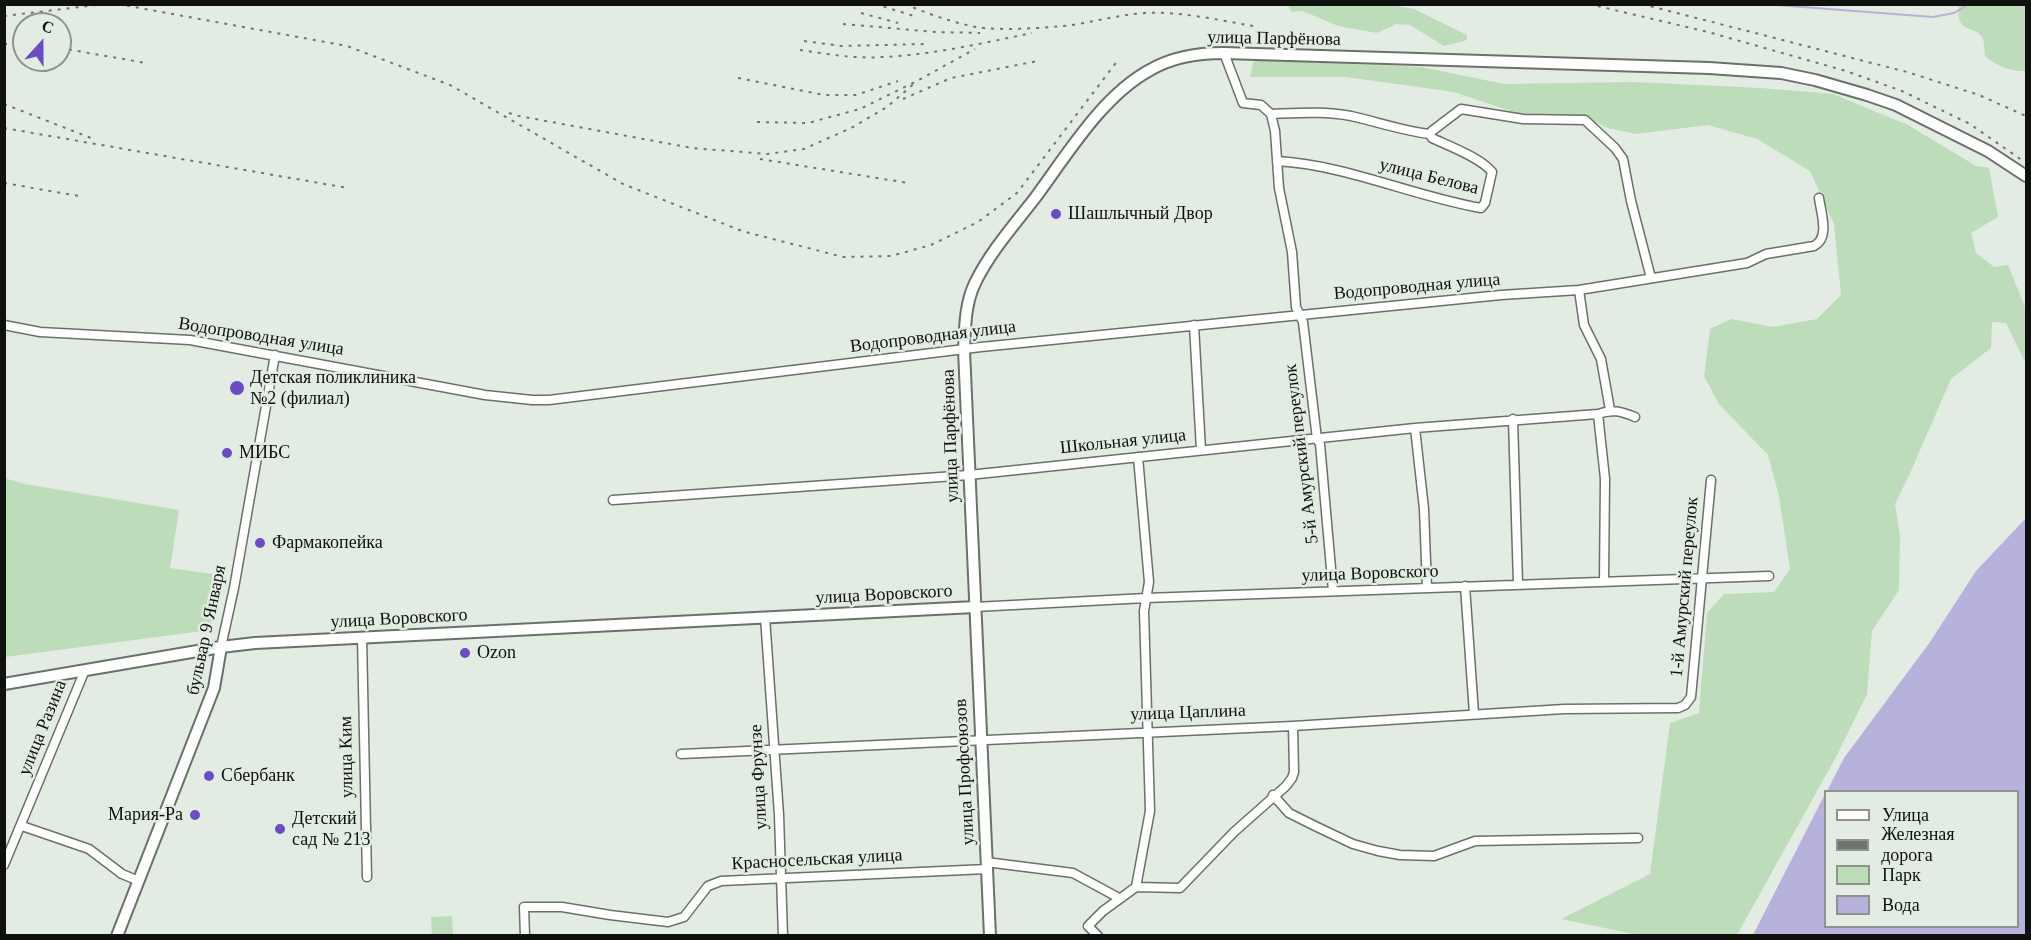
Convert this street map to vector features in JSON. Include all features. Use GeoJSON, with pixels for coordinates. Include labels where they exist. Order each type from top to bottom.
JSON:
{"type":"FeatureCollection","features":[{"type":"Feature","properties":{"kind":"main road","name":"улица Парфёнова"},"geometry":{"type":"LineString","coordinates":[[975,607],[964,350],[968,303],[982,269],[1090,125],[1133,80],[1168,61],[1197,55],[1224,53],[1709,68],[1781,73],[1842,87],[1896,105],[1988,151],[2026,176]]}},
{"type":"Feature","properties":{"kind":"main road","name":"улица Воровского"},"geometry":{"type":"LineString","coordinates":[[4,684],[221,647],[362,637],[975,607]]}},
{"type":"Feature","properties":{"kind":"main road","name":"улица Профсоюзов"},"geometry":{"type":"LineString","coordinates":[[975,607],[990,936]]}},
{"type":"Feature","properties":{"kind":"main road","name":"бульвар 9 Января"},"geometry":{"type":"LineString","coordinates":[[117,936],[214,688],[221,647]]}},
{"type":"Feature","properties":{"kind":"street"},"geometry":{"type":"LineString","coordinates":[[1224,53],[1243,103],[1261,105],[1271,114],[1313,112],[1350,116],[1430,134],[1461,109],[1523,119],[1585,120],[1615,148],[1623,159],[1631,201],[1651,278]]}},
{"type":"Feature","properties":{"kind":"street","name":"5-й Амурский переулок"},"geometry":{"type":"LineString","coordinates":[[1271,114],[1275,131],[1279,188],[1292,252],[1296,307],[1303,322],[1317,439],[1320,444],[1333,591]]}},
{"type":"Feature","properties":{"kind":"street","name":"улица Белова"},"geometry":{"type":"LineString","coordinates":[[1277,161],[1297,162],[1336,170],[1481,208],[1492,172],[1482,164],[1432,138],[1430,134]]}},
{"type":"Feature","properties":{"kind":"street","name":"Водопроводная улица"},"geometry":{"type":"LineString","coordinates":[[4,325],[40,332],[190,340],[485,395],[532,400],[1194,325],[1501,295],[1579,290],[1747,263],[1766,254],[1814,246],[1824,237],[1819,198]]}},
{"type":"Feature","properties":{"kind":"street"},"geometry":{"type":"LineString","coordinates":[[1579,290],[1584,325],[1600,359],[1610,410],[1622,411],[1635,417]]}},
{"type":"Feature","properties":{"kind":"street"},"geometry":{"type":"LineString","coordinates":[[1194,325],[1201,450]]}},
{"type":"Feature","properties":{"kind":"street","name":"бульвар 9 Января"},"geometry":{"type":"LineString","coordinates":[[221,647],[234,588],[275,355]]}},
{"type":"Feature","properties":{"kind":"street","name":"Школьная улица"},"geometry":{"type":"LineString","coordinates":[[613,500],[969,475],[1415,428],[1598,414],[1610,410]]}},
{"type":"Feature","properties":{"kind":"street"},"geometry":{"type":"LineString","coordinates":[[1598,414],[1605,479],[1604,582]]}},
{"type":"Feature","properties":{"kind":"street"},"geometry":{"type":"LineString","coordinates":[[1513,419],[1518,584]]}},
{"type":"Feature","properties":{"kind":"street"},"geometry":{"type":"LineString","coordinates":[[1415,428],[1424,509],[1427,588]]}},
{"type":"Feature","properties":{"kind":"street"},"geometry":{"type":"LineString","coordinates":[[1136,886],[1150,811],[1143,611],[1149,582],[1138,457]]}},
{"type":"Feature","properties":{"kind":"street","name":"1-й Амурский переулок"},"geometry":{"type":"LineString","coordinates":[[1691,697],[1711,480]]}},
{"type":"Feature","properties":{"kind":"street","name":"улица Воровского"},"geometry":{"type":"LineString","coordinates":[[975,607],[1146,598],[1769,576]]}},
{"type":"Feature","properties":{"kind":"street"},"geometry":{"type":"LineString","coordinates":[[1465,586],[1474,714]]}},
{"type":"Feature","properties":{"kind":"street","name":"улица Фрунзе"},"geometry":{"type":"LineString","coordinates":[[765,617],[775,749],[783,936]]}},
{"type":"Feature","properties":{"kind":"street","name":"улица Ким"},"geometry":{"type":"LineString","coordinates":[[362,637],[367,877]]}},
{"type":"Feature","properties":{"kind":"street","name":"улица Разина"},"geometry":{"type":"LineString","coordinates":[[4,865],[85,670]]}},
{"type":"Feature","properties":{"kind":"street","name":"улица Цаплина"},"geometry":{"type":"LineString","coordinates":[[681,754],[1293,726],[1564,709],[1678,708],[1685,705],[1691,697]]}},
{"type":"Feature","properties":{"kind":"street"},"geometry":{"type":"LineString","coordinates":[[1098,936],[1088,926],[1119,898],[1136,886],[1180,888],[1234,832],[1273,795],[1286,786],[1294,772],[1293,726]]}},
{"type":"Feature","properties":{"kind":"street"},"geometry":{"type":"LineString","coordinates":[[1273,795],[1289,813],[1353,844],[1400,855],[1434,856],[1475,841],[1638,838]]}},
{"type":"Feature","properties":{"kind":"street"},"geometry":{"type":"LineString","coordinates":[[22,826],[89,849],[122,874],[139,881]]}},
{"type":"Feature","properties":{"kind":"street","name":"Красносельская улица"},"geometry":{"type":"LineString","coordinates":[[525,936],[524,907],[562,907],[668,922],[684,917],[708,886],[721,881],[986,865],[1073,873],[1119,898]]}},
{"type":"Feature","properties":{"kind":"green space"},"geometry":{"type":"Polygon","coordinates":[[[1959,4],[2026,5],[2026,71],[2004,68],[1985,56],[1982,37],[1962,25],[1958,14],[1959,4]]]}},
{"type":"Feature","properties":{"kind":"green space"},"geometry":{"type":"Polygon","coordinates":[[[1289,5],[1391,5],[1414,9],[1467,35],[1467,40],[1444,46],[1410,25],[1396,24],[1377,33],[1338,26],[1303,11],[1292,12],[1289,5]]]}},
{"type":"Feature","properties":{"kind":"green space"},"geometry":{"type":"Polygon","coordinates":[[[1254,60],[1421,67],[1504,84],[1634,82],[1833,94],[1908,125],[1976,166],[1989,168],[1998,217],[1971,233],[1976,253],[1994,267],[2008,265],[2026,309],[2026,364],[2006,323],[1992,322],[1991,348],[1951,379],[1895,504],[1900,537],[1899,590],[1872,631],[1867,694],[1836,757],[1737,935],[1638,935],[1561,919],[1650,874],[1670,723],[1699,713],[1707,613],[1724,594],[1774,592],[1790,569],[1779,496],[1768,455],[1719,404],[1704,376],[1710,329],[1731,319],[1773,327],[1817,319],[1841,295],[1834,224],[1810,171],[1757,139],[1708,125],[1636,134],[1608,128],[1584,117],[1528,117],[1454,92],[1346,77],[1250,77],[1254,60]]]}},
{"type":"Feature","properties":{"kind":"green space"},"geometry":{"type":"Polygon","coordinates":[[[4,478],[25,484],[179,510],[170,568],[220,575],[210,630],[5,657],[4,478]]]}},
{"type":"Feature","properties":{"kind":"green space"},"geometry":{"type":"Polygon","coordinates":[[[452,916],[453,935],[432,935],[431,917],[452,916]]]}},
{"type":"Feature","properties":{"kind":"water"},"geometry":{"type":"Polygon","coordinates":[[[2026,518],[2026,935],[1753,935],[1824,796],[1824,928],[2019,928],[2019,790],[1828,790],[1844,758],[1930,642],[1976,571],[2026,518]]]}},
{"type":"Feature","properties":{"kind":"waterway"},"geometry":{"type":"LineString","coordinates":[[1763,4],[1933,17],[1954,13],[1969,4]]}},
{"type":"Feature","properties":{"kind":"railway"},"geometry":{"type":"LineString","coordinates":[[4,16],[105,4]]}},
{"type":"Feature","properties":{"kind":"railway"},"geometry":{"type":"LineString","coordinates":[[118,4],[347,46],[450,85],[623,184],[742,231],[843,257],[891,256],[931,245],[978,222],[1017,193],[1118,60]]}},
{"type":"Feature","properties":{"kind":"railway"},"geometry":{"type":"LineString","coordinates":[[875,4],[914,16]]}},
{"type":"Feature","properties":{"kind":"railway"},"geometry":{"type":"LineString","coordinates":[[905,4],[967,25],[997,29],[1062,26],[1145,13],[1202,17],[1259,27]]}},
{"type":"Feature","properties":{"kind":"railway"},"geometry":{"type":"LineString","coordinates":[[1589,4],[1708,32],[1846,71],[1902,91],[1970,124],[2026,163]]}},
{"type":"Feature","properties":{"kind":"railway"},"geometry":{"type":"LineString","coordinates":[[1642,4],[1907,72],[1979,95],[2026,116]]}},
{"type":"Feature","properties":{"kind":"railway"},"geometry":{"type":"LineString","coordinates":[[861,13],[898,23]]}},
{"type":"Feature","properties":{"kind":"railway"},"geometry":{"type":"LineString","coordinates":[[843,24],[936,32],[980,33]]}},
{"type":"Feature","properties":{"kind":"railway"},"geometry":{"type":"LineString","coordinates":[[800,50],[841,56],[901,56],[957,48],[1032,33]]}},
{"type":"Feature","properties":{"kind":"railway"},"geometry":{"type":"LineString","coordinates":[[804,41],[841,46],[927,44]]}},
{"type":"Feature","properties":{"kind":"railway"},"geometry":{"type":"LineString","coordinates":[[4,44],[12,44]]}},
{"type":"Feature","properties":{"kind":"railway"},"geometry":{"type":"LineString","coordinates":[[757,122],[808,123],[860,109],[975,49]]}},
{"type":"Feature","properties":{"kind":"railway"},"geometry":{"type":"LineString","coordinates":[[72,50],[146,63]]}},
{"type":"Feature","properties":{"kind":"railway"},"geometry":{"type":"LineString","coordinates":[[903,99],[951,78],[1038,61]]}},
{"type":"Feature","properties":{"kind":"railway"},"geometry":{"type":"LineString","coordinates":[[738,78],[824,95],[856,95],[898,81]]}},
{"type":"Feature","properties":{"kind":"railway"},"geometry":{"type":"LineString","coordinates":[[509,113],[692,148],[767,154],[804,149],[853,127],[887,107],[917,81]]}},
{"type":"Feature","properties":{"kind":"railway"},"geometry":{"type":"LineString","coordinates":[[4,104],[91,138]]}},
{"type":"Feature","properties":{"kind":"railway"},"geometry":{"type":"LineString","coordinates":[[4,128],[348,188]]}},
{"type":"Feature","properties":{"kind":"railway"},"geometry":{"type":"LineString","coordinates":[[760,159],[908,183]]}},
{"type":"Feature","properties":{"kind":"railway"},"geometry":{"type":"LineString","coordinates":[[4,183],[79,196]]}},
{"type":"Feature","properties":{"kind":"place","name":"Шашлычный Двор"},"geometry":{"type":"Point","coordinates":[1056,214]}},
{"type":"Feature","properties":{"kind":"place","name":"Детская поликлиника №2 (филиал)"},"geometry":{"type":"Point","coordinates":[237,388]}},
{"type":"Feature","properties":{"kind":"place","name":"МИБС"},"geometry":{"type":"Point","coordinates":[227,453]}},
{"type":"Feature","properties":{"kind":"place","name":"Фармакопейка"},"geometry":{"type":"Point","coordinates":[260,543]}},
{"type":"Feature","properties":{"kind":"place","name":"Ozon"},"geometry":{"type":"Point","coordinates":[465,653]}},
{"type":"Feature","properties":{"kind":"place","name":"Сбербанк"},"geometry":{"type":"Point","coordinates":[209,776]}},
{"type":"Feature","properties":{"kind":"place","name":"Мария-Ра"},"geometry":{"type":"Point","coordinates":[195,815]}},
{"type":"Feature","properties":{"kind":"place","name":"Детский сад № 213"},"geometry":{"type":"Point","coordinates":[280,829]}}]}
